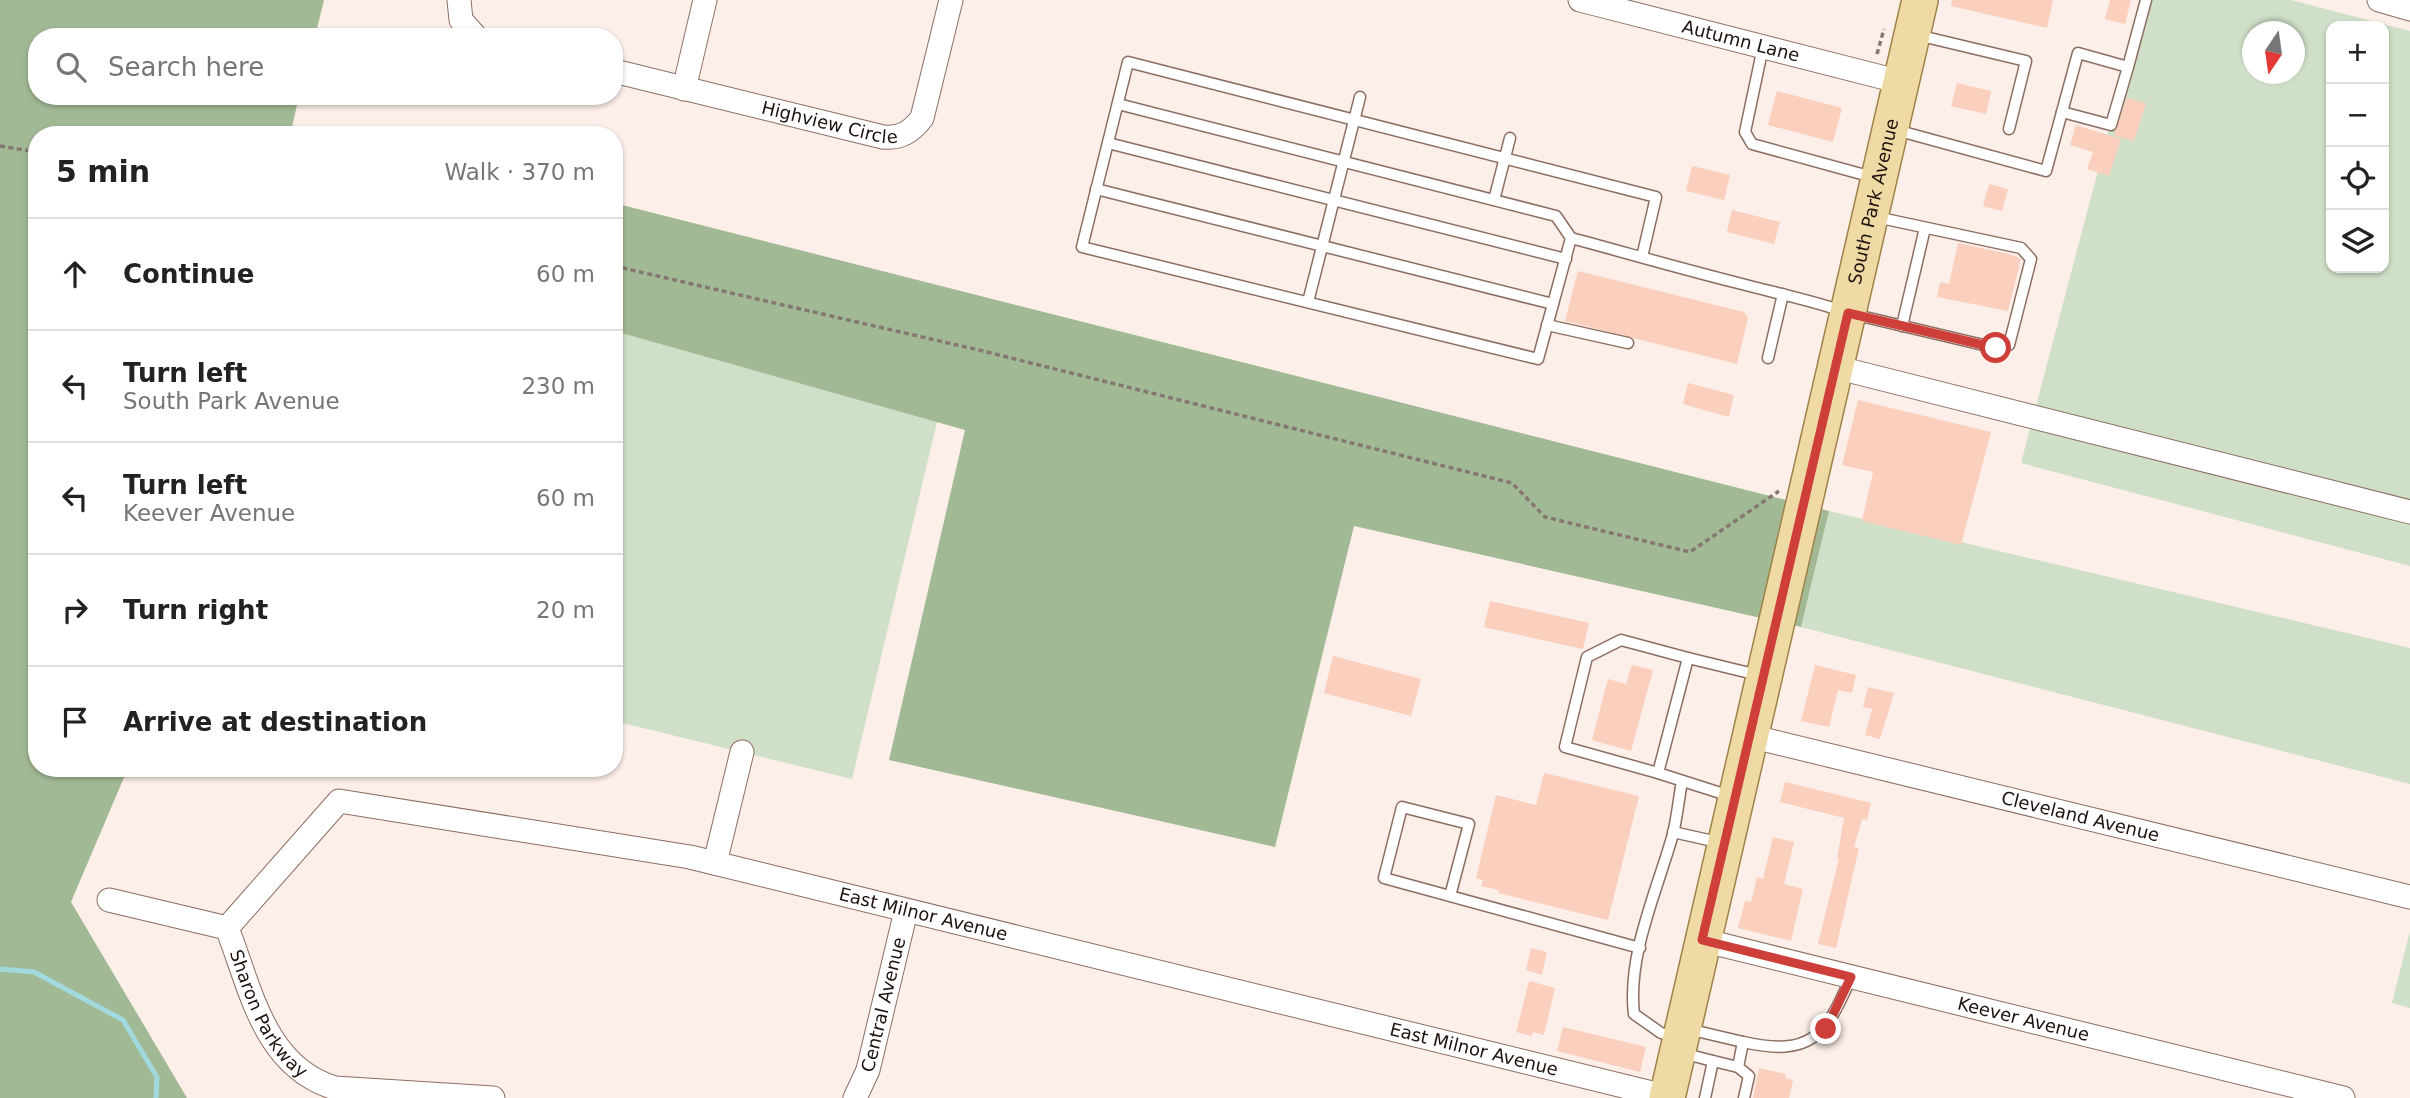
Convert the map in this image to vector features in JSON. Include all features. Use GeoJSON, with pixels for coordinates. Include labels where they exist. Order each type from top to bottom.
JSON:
{"type":"FeatureCollection","features":[{"type":"Feature","properties":{"kind":"main road","name":"South Park Avenue"},"geometry":{"type":"LineString","coordinates":[[1667,1097],[1920,0]]}},
{"type":"Feature","properties":{"kind":"street"},"geometry":{"type":"LineString","coordinates":[[459,0],[461,20],[468,28]]}},
{"type":"Feature","properties":{"kind":"street"},"geometry":{"type":"LineString","coordinates":[[684,89],[705,0]]}},
{"type":"Feature","properties":{"kind":"street","name":"Highview Circle"},"geometry":{"type":"LineString","coordinates":[[623,74],[883,137],[902,135],[914,128],[922,117],[951,0]]}},
{"type":"Feature","properties":{"kind":"street","name":"Autumn Lane"},"geometry":{"type":"LineString","coordinates":[[1580,0],[1901,82]]}},
{"type":"Feature","properties":{"kind":"street"},"geometry":{"type":"LineString","coordinates":[[2379,0],[2410,9]]}},
{"type":"Feature","properties":{"kind":"street"},"geometry":{"type":"LineString","coordinates":[[1835,367],[2410,512]]}},
{"type":"Feature","properties":{"kind":"street","name":"Cleveland Avenue"},"geometry":{"type":"LineString","coordinates":[[1750,736],[2410,897]]}},
{"type":"Feature","properties":{"kind":"street"},"geometry":{"type":"LineString","coordinates":[[715,863],[742,752]]}},
{"type":"Feature","properties":{"kind":"street","name":"East Milnor Avenue"},"geometry":{"type":"LineString","coordinates":[[227,928],[339,801],[604,842],[715,863],[1667,1097]]}},
{"type":"Feature","properties":{"kind":"street"},"geometry":{"type":"LineString","coordinates":[[109,900],[227,928]]}},
{"type":"Feature","properties":{"kind":"street","name":"Central Avenue"},"geometry":{"type":"LineString","coordinates":[[855,1098],[868,1070],[906,911]]}},
{"type":"Feature","properties":{"kind":"street","name":"Sharon Parkway"},"geometry":{"type":"LineString","coordinates":[[227,928],[270,1040],[297,1071],[315,1082],[335,1088],[493,1098]]}},
{"type":"Feature","properties":{"kind":"street","name":"Keever Avenue"},"geometry":{"type":"LineString","coordinates":[[1702,940],[2343,1098]]}},
{"type":"Feature","properties":{"kind":"lane"},"geometry":{"type":"LineString","coordinates":[[2062,111],[2111,125],[2146,0]]}},
{"type":"Feature","properties":{"kind":"lane"},"geometry":{"type":"LineString","coordinates":[[1912,34],[2026,61],[2009,129]]}},
{"type":"Feature","properties":{"kind":"lane"},"geometry":{"type":"LineString","coordinates":[[1763,47],[1745,132],[1752,144],[1878,179]]}},
{"type":"Feature","properties":{"kind":"lane"},"geometry":{"type":"LineString","coordinates":[[1890,128],[2046,171],[2078,53],[2128,67]]}},
{"type":"Feature","properties":{"kind":"lane"},"geometry":{"type":"LineString","coordinates":[[1571,238],[1538,359],[1082,247],[1128,62],[1656,197],[1642,257]]}},
{"type":"Feature","properties":{"kind":"lane"},"geometry":{"type":"LineString","coordinates":[[1308,302],[1360,97]]}},
{"type":"Feature","properties":{"kind":"lane"},"geometry":{"type":"LineString","coordinates":[[1118,104],[1556,216],[1571,238],[1848,313],[1996,348],[2009,345],[2031,259],[2021,248],[1870,216]]}},
{"type":"Feature","properties":{"kind":"lane"},"geometry":{"type":"LineString","coordinates":[[1494,200],[1510,138]]}},
{"type":"Feature","properties":{"kind":"lane"},"geometry":{"type":"LineString","coordinates":[[1108,143],[1566,259]]}},
{"type":"Feature","properties":{"kind":"lane"},"geometry":{"type":"LineString","coordinates":[[1096,189],[1553,304]]}},
{"type":"Feature","properties":{"kind":"lane"},"geometry":{"type":"LineString","coordinates":[[1902,326],[1925,228]]}},
{"type":"Feature","properties":{"kind":"lane"},"geometry":{"type":"LineString","coordinates":[[1768,358],[1783,295]]}},
{"type":"Feature","properties":{"kind":"lane"},"geometry":{"type":"LineString","coordinates":[[1548,325],[1628,343]]}},
{"type":"Feature","properties":{"kind":"lane"},"geometry":{"type":"LineString","coordinates":[[1735,797],[1565,747],[1587,657],[1621,640],[1763,677]]}},
{"type":"Feature","properties":{"kind":"lane"},"geometry":{"type":"LineString","coordinates":[[1658,773],[1688,658]]}},
{"type":"Feature","properties":{"kind":"lane"},"geometry":{"type":"LineString","coordinates":[[1682,781],[1673,832],[1640,948],[1632,998],[1634,1014],[1661,1032],[1681,1039],[1713,1061],[1738,1067],[1749,1076],[1744,1098]]}},
{"type":"Feature","properties":{"kind":"lane"},"geometry":{"type":"LineString","coordinates":[[1450,896],[1469,824],[1402,807],[1384,878],[1640,948]]}},
{"type":"Feature","properties":{"kind":"lane"},"geometry":{"type":"LineString","coordinates":[[1673,832],[1725,844]]}},
{"type":"Feature","properties":{"kind":"lane"},"geometry":{"type":"LineString","coordinates":[[1681,1039],[1744,1042],[1786,1049],[1826,1029],[1835,1016],[1851,977]]}},
{"type":"Feature","properties":{"kind":"lane"},"geometry":{"type":"LineString","coordinates":[[1738,1067],[1744,1042]]}},
{"type":"Feature","properties":{"kind":"lane"},"geometry":{"type":"LineString","coordinates":[[1705,1098],[1713,1061]]}},
{"type":"Feature","properties":{"kind":"path"},"geometry":{"type":"LineString","coordinates":[[0,146],[28,151]]}},
{"type":"Feature","properties":{"kind":"path"},"geometry":{"type":"LineString","coordinates":[[623,268],[983,351],[1512,483],[1545,517],[1690,552],[1779,491]]}},
{"type":"Feature","properties":{"kind":"green space"},"geometry":{"type":"Polygon","coordinates":[[[0,0],[324,0],[317,28],[28,28],[28,105],[297,105],[292,126],[28,126],[28,777],[124,777],[71,902],[187,1098],[0,1098],[0,0]]]}},
{"type":"Feature","properties":{"kind":"green space"},"geometry":{"type":"Polygon","coordinates":[[[2143,0],[2291,0],[2372,21],[2326,21],[2326,273],[2389,273],[2389,26],[2410,31],[2410,566],[2021,463],[2143,0]]]}},
{"type":"Feature","properties":{"kind":"green space"},"geometry":{"type":"Polygon","coordinates":[[[623,205],[1829,511],[1801,627],[1354,526],[1275,847],[889,760],[965,430],[623,334],[623,205]]]}},
{"type":"Feature","properties":{"kind":"green space"},"geometry":{"type":"Polygon","coordinates":[[[623,334],[937,422],[852,779],[623,723],[623,334]]]}},
{"type":"Feature","properties":{"kind":"green space"},"geometry":{"type":"Polygon","coordinates":[[[1829,511],[2410,648],[2410,784],[1801,627],[1829,511]]]}},
{"type":"Feature","properties":{"kind":"green space"},"geometry":{"type":"Polygon","coordinates":[[[2410,931],[2410,1008],[2392,1003],[2410,931]]]}},
{"type":"Feature","properties":{"kind":"building"},"geometry":{"type":"Polygon","coordinates":[[[1952,0],[2053,0],[2047,28],[1951,6],[1952,0]]]}},
{"type":"Feature","properties":{"kind":"building"},"geometry":{"type":"Polygon","coordinates":[[[2110,0],[2131,0],[2125,24],[2105,19],[2110,0]]]}},
{"type":"Feature","properties":{"kind":"building"},"geometry":{"type":"Polygon","coordinates":[[[1957,83],[1991,91],[1986,114],[1951,106],[1957,83]]]}},
{"type":"Feature","properties":{"kind":"building"},"geometry":{"type":"Polygon","coordinates":[[[1777,91],[1842,108],[1833,142],[1768,125],[1777,91]]]}},
{"type":"Feature","properties":{"kind":"building"},"geometry":{"type":"Polygon","coordinates":[[[2127,98],[2146,103],[2134,141],[2114,135],[2127,98]]]}},
{"type":"Feature","properties":{"kind":"building"},"geometry":{"type":"Polygon","coordinates":[[[2076,125],[2121,139],[2109,176],[2087,169],[2093,152],[2070,145],[2076,125]]]}},
{"type":"Feature","properties":{"kind":"building"},"geometry":{"type":"Polygon","coordinates":[[[1692,166],[1730,175],[1724,200],[1686,191],[1692,166]]]}},
{"type":"Feature","properties":{"kind":"building"},"geometry":{"type":"Polygon","coordinates":[[[1989,184],[2008,189],[2002,211],[1983,206],[1989,184]]]}},
{"type":"Feature","properties":{"kind":"building"},"geometry":{"type":"Polygon","coordinates":[[[1732,210],[1780,222],[1774,244],[1727,232],[1732,210]]]}},
{"type":"Feature","properties":{"kind":"building"},"geometry":{"type":"Polygon","coordinates":[[[1958,243],[2021,259],[2008,311],[1937,297],[1940,282],[1949,284],[1958,243]]]}},
{"type":"Feature","properties":{"kind":"building"},"geometry":{"type":"Polygon","coordinates":[[[1578,271],[1744,312],[1748,318],[1737,364],[1565,321],[1578,271]]]}},
{"type":"Feature","properties":{"kind":"building"},"geometry":{"type":"Polygon","coordinates":[[[1688,383],[1734,395],[1729,417],[1683,404],[1688,383]]]}},
{"type":"Feature","properties":{"kind":"building"},"geometry":{"type":"Polygon","coordinates":[[[1858,400],[1991,432],[1961,545],[1862,521],[1873,472],[1842,465],[1858,400]]]}},
{"type":"Feature","properties":{"kind":"building"},"geometry":{"type":"Polygon","coordinates":[[[1490,601],[1589,623],[1583,649],[1484,627],[1490,601]]]}},
{"type":"Feature","properties":{"kind":"building"},"geometry":{"type":"Polygon","coordinates":[[[1333,656],[1421,679],[1411,716],[1324,693],[1333,656]]]}},
{"type":"Feature","properties":{"kind":"building"},"geometry":{"type":"Polygon","coordinates":[[[1632,665],[1653,670],[1631,751],[1592,740],[1608,679],[1626,684],[1632,665]]]}},
{"type":"Feature","properties":{"kind":"building"},"geometry":{"type":"Polygon","coordinates":[[[1815,665],[1856,675],[1852,693],[1838,690],[1829,727],[1801,721],[1815,665]]]}},
{"type":"Feature","properties":{"kind":"building"},"geometry":{"type":"Polygon","coordinates":[[[1868,687],[1894,693],[1880,739],[1865,735],[1872,709],[1863,707],[1868,687]]]}},
{"type":"Feature","properties":{"kind":"building"},"geometry":{"type":"Polygon","coordinates":[[[1544,773],[1639,796],[1608,920],[1498,893],[1499,890],[1481,886],[1483,880],[1476,878],[1496,795],[1536,805],[1544,773]]]}},
{"type":"Feature","properties":{"kind":"building"},"geometry":{"type":"Polygon","coordinates":[[[1785,782],[1871,803],[1867,820],[1862,819],[1854,847],[1859,848],[1836,948],[1818,944],[1839,859],[1844,818],[1780,802],[1785,782]]]}},
{"type":"Feature","properties":{"kind":"building"},"geometry":{"type":"Polygon","coordinates":[[[1773,837],[1794,842],[1784,884],[1803,889],[1791,941],[1738,928],[1745,901],[1751,902],[1757,877],[1763,879],[1773,837]]]}},
{"type":"Feature","properties":{"kind":"building"},"geometry":{"type":"Polygon","coordinates":[[[1531,948],[1547,952],[1542,975],[1526,970],[1531,948]]]}},
{"type":"Feature","properties":{"kind":"building"},"geometry":{"type":"Polygon","coordinates":[[[1529,981],[1555,988],[1544,1035],[1533,1032],[1532,1036],[1516,1032],[1529,981]]]}},
{"type":"Feature","properties":{"kind":"building"},"geometry":{"type":"Polygon","coordinates":[[[1563,1027],[1646,1047],[1640,1072],[1557,1051],[1563,1027]]]}},
{"type":"Feature","properties":{"kind":"building"},"geometry":{"type":"Polygon","coordinates":[[[1759,1068],[1786,1074],[1785,1078],[1793,1080],[1789,1098],[1753,1098],[1759,1068]]]}},
{"type":"Feature","properties":{"kind":"waterway"},"geometry":{"type":"LineString","coordinates":[[0,969],[34,972],[123,1020],[157,1077],[156,1098]]}},
{"type":"Feature","properties":{"kind":"route"},"geometry":{"type":"LineString","coordinates":[[1826,1029],[1835,1016],[1851,977],[1702,940],[1848,313],[1996,348]]}}]}
